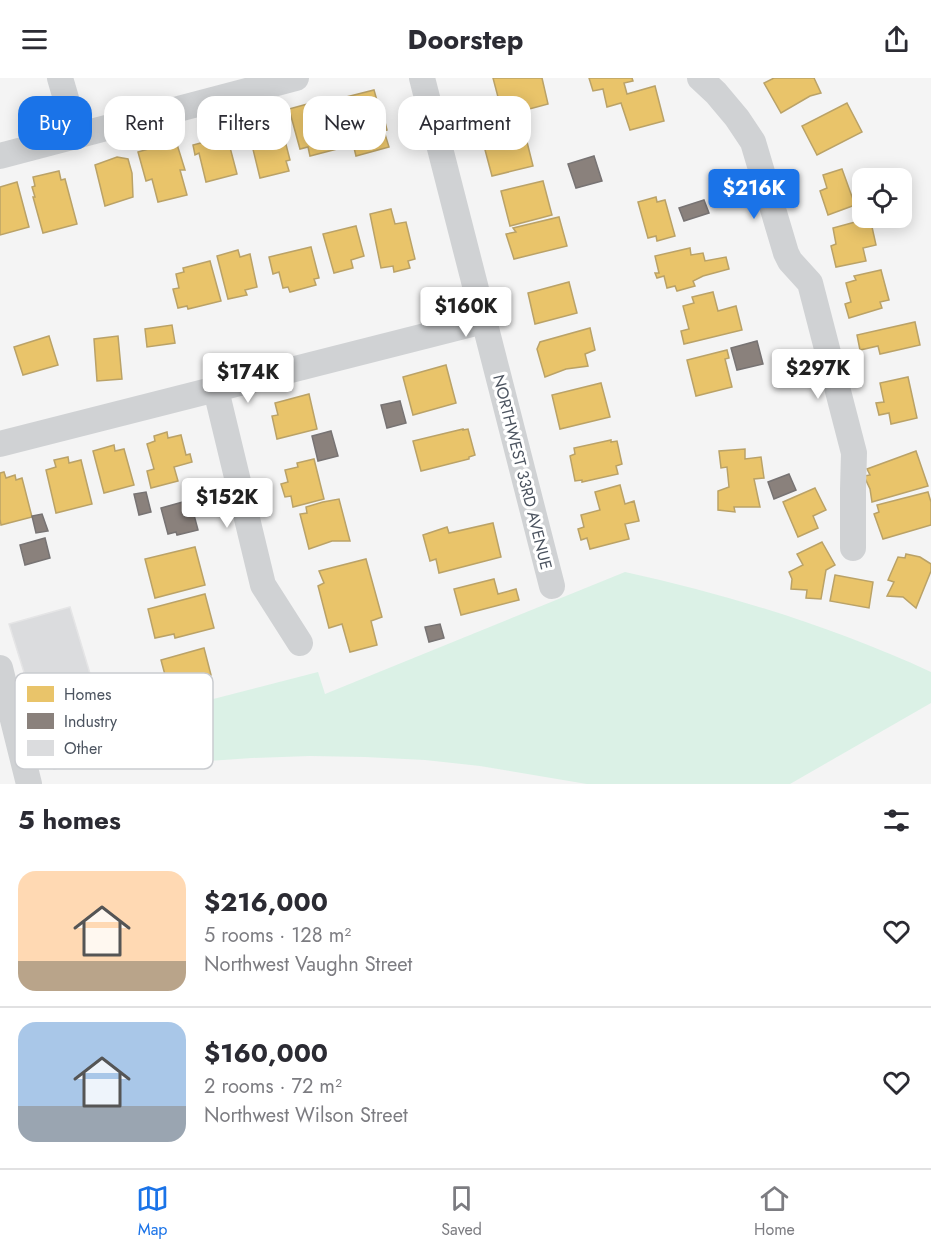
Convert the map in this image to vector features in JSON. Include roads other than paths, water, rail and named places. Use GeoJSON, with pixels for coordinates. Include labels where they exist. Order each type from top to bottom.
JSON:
{"type":"FeatureCollection","features":[{"type":"Feature","properties":{"kind":"street"},"geometry":{"type":"LineString","coordinates":[[60,78],[65,96]]}},
{"type":"Feature","properties":{"kind":"street"},"geometry":{"type":"LineString","coordinates":[[92,132],[296,78]]}},
{"type":"Feature","properties":{"kind":"street","name":"NORTHWEST 33RD AVENUE"},"geometry":{"type":"LineString","coordinates":[[422,78],[552,586]]}},
{"type":"Feature","properties":{"kind":"street"},"geometry":{"type":"LineString","coordinates":[[699,78],[716,93],[753,142],[786,253],[790,261],[810,283],[854,453],[853,548]]}},
{"type":"Feature","properties":{"kind":"street"},"geometry":{"type":"LineString","coordinates":[[0,156],[23,150]]}},
{"type":"Feature","properties":{"kind":"street"},"geometry":{"type":"LineString","coordinates":[[0,444],[484,321]]}},
{"type":"Feature","properties":{"kind":"street"},"geometry":{"type":"LineString","coordinates":[[216,390],[263,585],[300,643]]}},
{"type":"Feature","properties":{"kind":"street"},"geometry":{"type":"LineString","coordinates":[[0,668],[7,727],[15,748]]}},
{"type":"Feature","properties":{"kind":"street"},"geometry":{"type":"LineString","coordinates":[[23,769],[29,784]]}}]}
